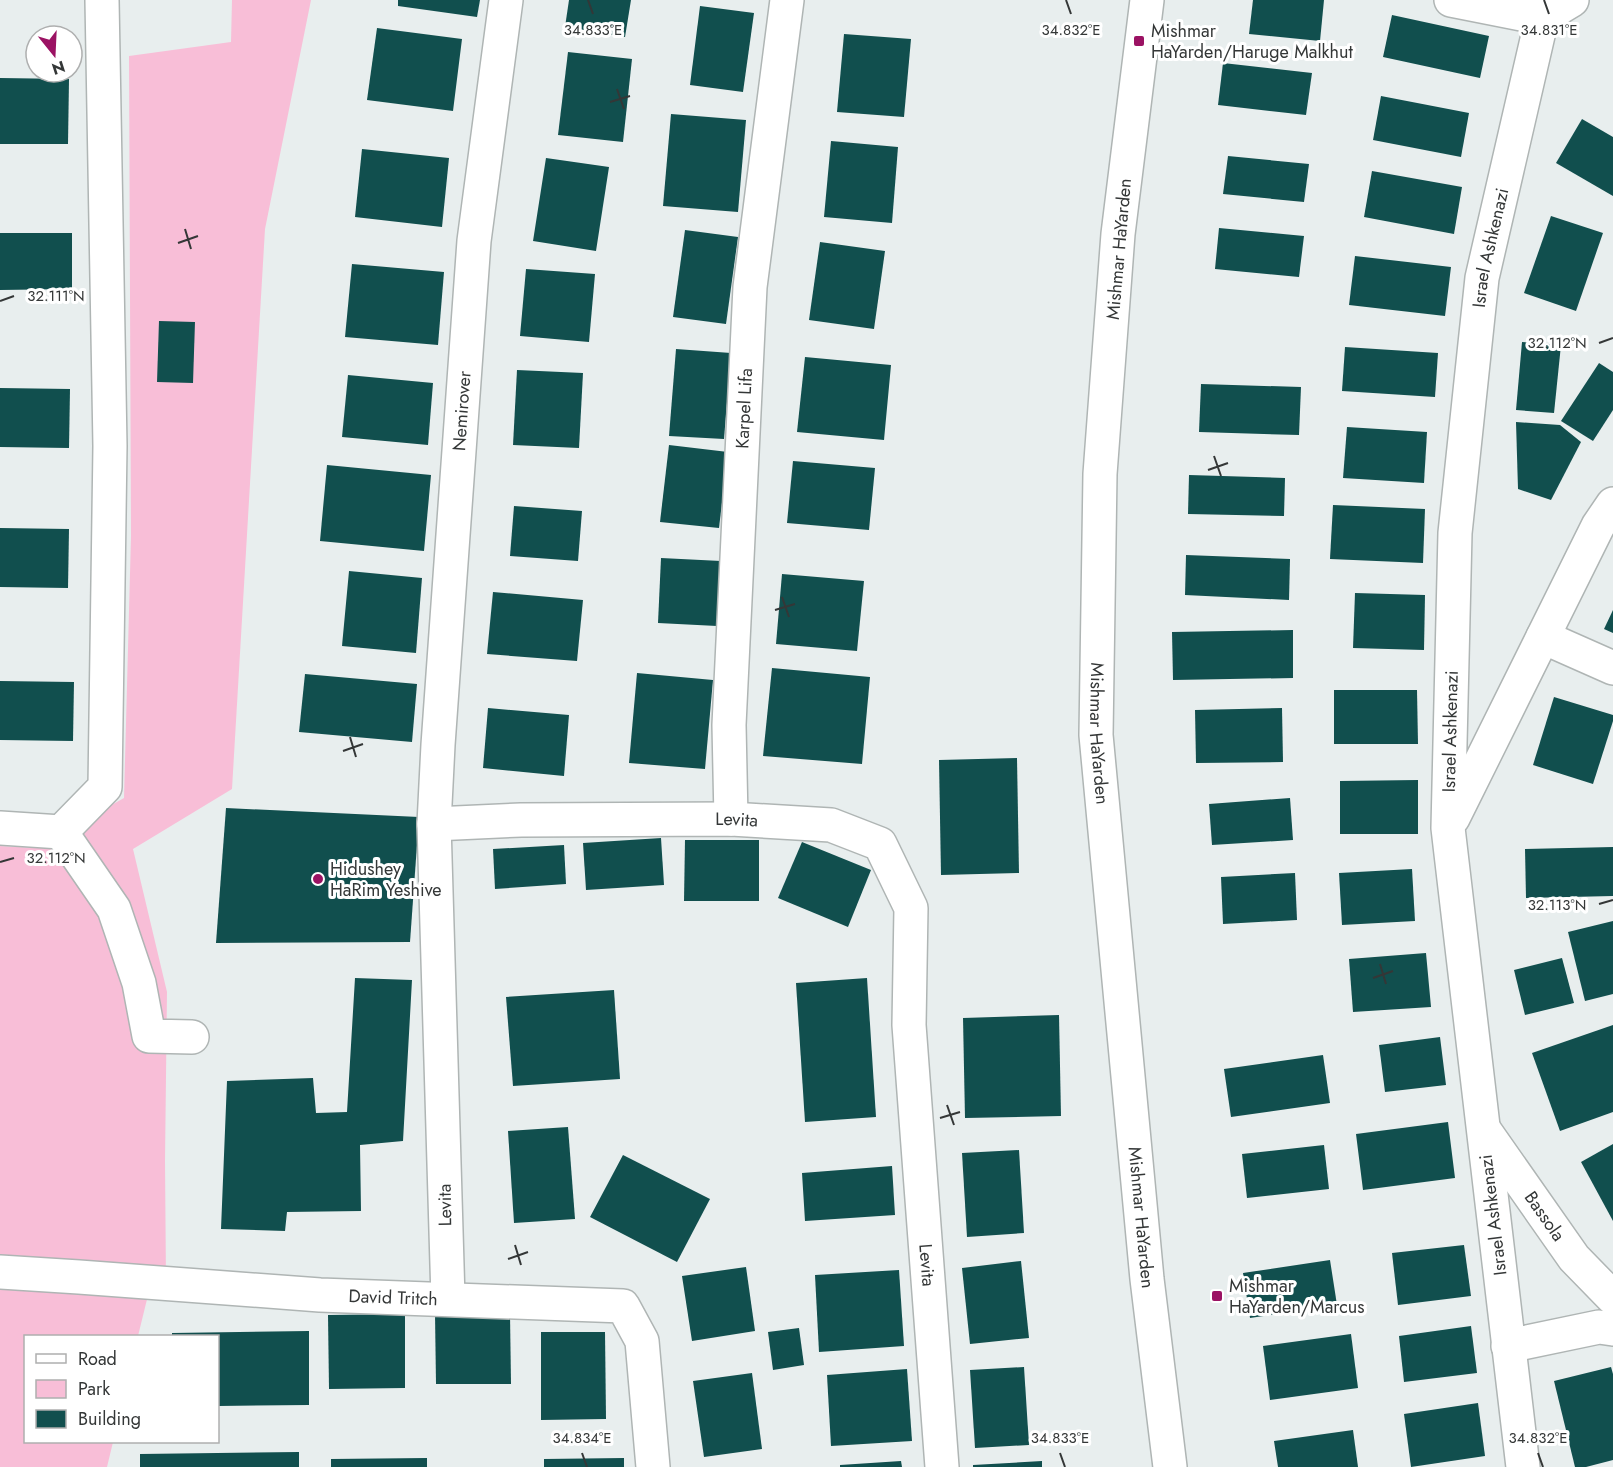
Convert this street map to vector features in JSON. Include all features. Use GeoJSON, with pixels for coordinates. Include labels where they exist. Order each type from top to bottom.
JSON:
{"type":"FeatureCollection","features":[{"type":"Feature","properties":{"kind":"street"},"geometry":{"type":"LineString","coordinates":[[0,828],[61,832],[105,787],[110,446],[102,0]]}},
{"type":"Feature","properties":{"kind":"street","name":"Nemirover"},"geometry":{"type":"LineString","coordinates":[[434,824],[474,241],[506,0]]}},
{"type":"Feature","properties":{"kind":"street","name":"Karpel Lifa"},"geometry":{"type":"LineString","coordinates":[[730,819],[729,725],[750,286],[787,0]]}},
{"type":"Feature","properties":{"kind":"street","name":"Mishmar HaYarden"},"geometry":{"type":"LineString","coordinates":[[1147,0],[1118,234],[1100,474],[1096,735],[1146,1267],[1170,1467]]}},
{"type":"Feature","properties":{"kind":"street"},"geometry":{"type":"LineString","coordinates":[[1451,0],[1540,9],[1572,0]]}},
{"type":"Feature","properties":{"kind":"street","name":"Israel Ashkenazi"},"geometry":{"type":"LineString","coordinates":[[1523,1467],[1448,828],[1455,533],[1482,278],[1540,9]]}},
{"type":"Feature","properties":{"kind":"street"},"geometry":{"type":"LineString","coordinates":[[1448,828],[1598,526],[1613,504]]}},
{"type":"Feature","properties":{"kind":"street"},"geometry":{"type":"LineString","coordinates":[[1543,637],[1613,668]]}},
{"type":"Feature","properties":{"kind":"street","name":"Levita"},"geometry":{"type":"LineString","coordinates":[[448,1299],[434,824],[521,820],[730,819],[831,825],[880,844],[911,908],[909,1025],[942,1467]]}},
{"type":"Feature","properties":{"kind":"street"},"geometry":{"type":"LineString","coordinates":[[61,832],[114,909],[139,983],[149,1036],[192,1037]]}},
{"type":"Feature","properties":{"kind":"street","name":"Bassola"},"geometry":{"type":"LineString","coordinates":[[1483,1127],[1574,1258],[1613,1298]]}},
{"type":"Feature","properties":{"kind":"street","name":"David Tritch"},"geometry":{"type":"LineString","coordinates":[[0,1272],[320,1294],[623,1306],[642,1341],[653,1467]]}},
{"type":"Feature","properties":{"kind":"street"},"geometry":{"type":"LineString","coordinates":[[1508,1346],[1599,1327],[1613,1329]]}},
{"type":"Feature","properties":{"kind":"green space"},"geometry":{"type":"Polygon","coordinates":[[[232,0],[311,0],[265,229],[232,789],[133,849],[167,992],[166,1283],[151,1283],[138,1335],[24,1335],[24,1443],[113,1443],[107,1467],[0,1467],[0,846],[35,848],[124,798],[131,536],[129,56],[231,42],[232,0]]]}},
{"type":"Feature","properties":{"kind":"building"},"geometry":{"type":"Polygon","coordinates":[[[398,0],[480,0],[477,17],[398,6],[398,0]]]}},
{"type":"Feature","properties":{"kind":"building"},"geometry":{"type":"Polygon","coordinates":[[[569,0],[631,0],[625,37],[565,27],[569,0]]]}},
{"type":"Feature","properties":{"kind":"building"},"geometry":{"type":"Polygon","coordinates":[[[1253,0],[1324,0],[1320,41],[1249,34],[1253,0]]]}},
{"type":"Feature","properties":{"kind":"building"},"geometry":{"type":"Polygon","coordinates":[[[700,6],[754,13],[743,92],[690,85],[700,6]]]}},
{"type":"Feature","properties":{"kind":"building"},"geometry":{"type":"Polygon","coordinates":[[[1392,15],[1489,36],[1480,78],[1383,57],[1392,15]]]}},
{"type":"Feature","properties":{"kind":"building"},"geometry":{"type":"Polygon","coordinates":[[[377,28],[462,39],[453,111],[367,100],[377,28]]]}},
{"type":"Feature","properties":{"kind":"building"},"geometry":{"type":"Polygon","coordinates":[[[844,34],[911,39],[904,117],[837,112],[844,34]]]}},
{"type":"Feature","properties":{"kind":"building"},"geometry":{"type":"Polygon","coordinates":[[[568,52],[632,59],[623,142],[558,135],[568,52]]]}},
{"type":"Feature","properties":{"kind":"building"},"geometry":{"type":"Polygon","coordinates":[[[1223,63],[1312,73],[1306,115],[1218,105],[1223,63]]]}},
{"type":"Feature","properties":{"kind":"building"},"geometry":{"type":"Polygon","coordinates":[[[0,78],[24,78],[24,84],[69,84],[68,144],[0,144],[0,78]]]}},
{"type":"Feature","properties":{"kind":"building"},"geometry":{"type":"Polygon","coordinates":[[[1381,96],[1469,113],[1461,157],[1373,140],[1381,96]]]}},
{"type":"Feature","properties":{"kind":"building"},"geometry":{"type":"Polygon","coordinates":[[[671,114],[746,120],[738,212],[663,206],[671,114]]]}},
{"type":"Feature","properties":{"kind":"building"},"geometry":{"type":"Polygon","coordinates":[[[1582,119],[1613,137],[1613,196],[1556,163],[1582,119]]]}},
{"type":"Feature","properties":{"kind":"building"},"geometry":{"type":"Polygon","coordinates":[[[831,141],[898,147],[892,223],[824,217],[831,141]]]}},
{"type":"Feature","properties":{"kind":"building"},"geometry":{"type":"Polygon","coordinates":[[[362,149],[449,158],[442,227],[355,217],[362,149]]]}},
{"type":"Feature","properties":{"kind":"building"},"geometry":{"type":"Polygon","coordinates":[[[1228,156],[1309,164],[1304,202],[1223,194],[1228,156]]]}},
{"type":"Feature","properties":{"kind":"building"},"geometry":{"type":"Polygon","coordinates":[[[546,158],[609,167],[596,251],[533,241],[546,158]]]}},
{"type":"Feature","properties":{"kind":"building"},"geometry":{"type":"Polygon","coordinates":[[[1372,171],[1462,187],[1454,234],[1364,217],[1372,171]]]}},
{"type":"Feature","properties":{"kind":"building"},"geometry":{"type":"Polygon","coordinates":[[[1551,216],[1603,233],[1576,311],[1524,293],[1551,216]]]}},
{"type":"Feature","properties":{"kind":"building"},"geometry":{"type":"Polygon","coordinates":[[[1219,228],[1304,236],[1299,277],[1215,269],[1219,228]]]}},
{"type":"Feature","properties":{"kind":"building"},"geometry":{"type":"Polygon","coordinates":[[[685,230],[738,237],[726,324],[673,317],[685,230]]]}},
{"type":"Feature","properties":{"kind":"building"},"geometry":{"type":"Polygon","coordinates":[[[0,233],[72,233],[72,289],[0,290],[0,233]]]}},
{"type":"Feature","properties":{"kind":"building"},"geometry":{"type":"Polygon","coordinates":[[[820,242],[885,251],[874,329],[809,320],[820,242]]]}},
{"type":"Feature","properties":{"kind":"building"},"geometry":{"type":"Polygon","coordinates":[[[1355,256],[1451,267],[1445,316],[1349,305],[1355,256]]]}},
{"type":"Feature","properties":{"kind":"building"},"geometry":{"type":"Polygon","coordinates":[[[352,264],[444,272],[438,345],[345,337],[352,264]]]}},
{"type":"Feature","properties":{"kind":"building"},"geometry":{"type":"Polygon","coordinates":[[[526,269],[595,274],[589,342],[520,336],[526,269]]]}},
{"type":"Feature","properties":{"kind":"building"},"geometry":{"type":"Polygon","coordinates":[[[159,321],[195,322],[193,383],[157,382],[159,321]]]}},
{"type":"Feature","properties":{"kind":"building"},"geometry":{"type":"Polygon","coordinates":[[[1522,342],[1561,345],[1554,413],[1516,410],[1522,342]]]}},
{"type":"Feature","properties":{"kind":"building"},"geometry":{"type":"Polygon","coordinates":[[[1345,347],[1438,353],[1435,397],[1342,391],[1345,347]]]}},
{"type":"Feature","properties":{"kind":"building"},"geometry":{"type":"Polygon","coordinates":[[[676,349],[731,353],[724,439],[669,436],[676,349]]]}},
{"type":"Feature","properties":{"kind":"building"},"geometry":{"type":"Polygon","coordinates":[[[805,357],[891,365],[884,440],[797,432],[805,357]]]}},
{"type":"Feature","properties":{"kind":"building"},"geometry":{"type":"Polygon","coordinates":[[[1599,363],[1613,372],[1613,410],[1593,441],[1561,421],[1599,363]]]}},
{"type":"Feature","properties":{"kind":"building"},"geometry":{"type":"Polygon","coordinates":[[[517,370],[583,373],[579,448],[513,445],[517,370]]]}},
{"type":"Feature","properties":{"kind":"building"},"geometry":{"type":"Polygon","coordinates":[[[348,375],[433,383],[428,445],[342,437],[348,375]]]}},
{"type":"Feature","properties":{"kind":"building"},"geometry":{"type":"Polygon","coordinates":[[[1201,384],[1301,387],[1299,435],[1199,432],[1201,384]]]}},
{"type":"Feature","properties":{"kind":"building"},"geometry":{"type":"Polygon","coordinates":[[[0,388],[70,389],[69,448],[0,447],[0,388]]]}},
{"type":"Feature","properties":{"kind":"building"},"geometry":{"type":"Polygon","coordinates":[[[1516,422],[1560,425],[1581,442],[1551,500],[1518,489],[1516,422]]]}},
{"type":"Feature","properties":{"kind":"building"},"geometry":{"type":"Polygon","coordinates":[[[1347,427],[1427,432],[1424,483],[1343,478],[1347,427]]]}},
{"type":"Feature","properties":{"kind":"building"},"geometry":{"type":"Polygon","coordinates":[[[669,445],[728,452],[719,528],[660,522],[669,445]]]}},
{"type":"Feature","properties":{"kind":"building"},"geometry":{"type":"Polygon","coordinates":[[[793,461],[875,468],[869,530],[787,523],[793,461]]]}},
{"type":"Feature","properties":{"kind":"building"},"geometry":{"type":"Polygon","coordinates":[[[327,465],[431,475],[424,551],[320,541],[327,465]]]}},
{"type":"Feature","properties":{"kind":"building"},"geometry":{"type":"Polygon","coordinates":[[[1189,475],[1285,478],[1284,516],[1188,514],[1189,475]]]}},
{"type":"Feature","properties":{"kind":"building"},"geometry":{"type":"Polygon","coordinates":[[[1333,505],[1425,509],[1423,563],[1330,559],[1333,505]]]}},
{"type":"Feature","properties":{"kind":"building"},"geometry":{"type":"Polygon","coordinates":[[[514,506],[582,511],[578,561],[510,556],[514,506]]]}},
{"type":"Feature","properties":{"kind":"building"},"geometry":{"type":"Polygon","coordinates":[[[0,528],[69,529],[68,588],[0,587],[0,528]]]}},
{"type":"Feature","properties":{"kind":"building"},"geometry":{"type":"Polygon","coordinates":[[[1186,555],[1290,559],[1289,600],[1185,595],[1186,555]]]}},
{"type":"Feature","properties":{"kind":"building"},"geometry":{"type":"Polygon","coordinates":[[[661,558],[721,561],[717,626],[658,623],[661,558]]]}},
{"type":"Feature","properties":{"kind":"building"},"geometry":{"type":"Polygon","coordinates":[[[349,571],[422,578],[416,653],[342,646],[349,571]]]}},
{"type":"Feature","properties":{"kind":"building"},"geometry":{"type":"Polygon","coordinates":[[[782,574],[864,581],[857,651],[776,644],[782,574]]]}},
{"type":"Feature","properties":{"kind":"building"},"geometry":{"type":"Polygon","coordinates":[[[493,592],[583,600],[577,661],[487,654],[493,592]]]}},
{"type":"Feature","properties":{"kind":"building"},"geometry":{"type":"Polygon","coordinates":[[[1355,593],[1425,595],[1424,650],[1353,648],[1355,593]]]}},
{"type":"Feature","properties":{"kind":"building"},"geometry":{"type":"Polygon","coordinates":[[[1613,610],[1613,633],[1604,629],[1613,610]]]}},
{"type":"Feature","properties":{"kind":"building"},"geometry":{"type":"Polygon","coordinates":[[[1293,630],[1293,678],[1173,680],[1172,632],[1293,630]]]}},
{"type":"Feature","properties":{"kind":"building"},"geometry":{"type":"Polygon","coordinates":[[[772,668],[870,677],[862,764],[763,756],[772,668]]]}},
{"type":"Feature","properties":{"kind":"building"},"geometry":{"type":"Polygon","coordinates":[[[637,673],[713,680],[705,769],[629,763],[637,673]]]}},
{"type":"Feature","properties":{"kind":"building"},"geometry":{"type":"Polygon","coordinates":[[[305,674],[417,684],[412,742],[299,732],[305,674]]]}},
{"type":"Feature","properties":{"kind":"building"},"geometry":{"type":"Polygon","coordinates":[[[0,681],[74,682],[73,741],[0,740],[0,681]]]}},
{"type":"Feature","properties":{"kind":"building"},"geometry":{"type":"Polygon","coordinates":[[[1334,690],[1417,690],[1418,744],[1334,744],[1334,690]]]}},
{"type":"Feature","properties":{"kind":"building"},"geometry":{"type":"Polygon","coordinates":[[[1554,697],[1613,715],[1593,784],[1533,765],[1554,697]]]}},
{"type":"Feature","properties":{"kind":"building"},"geometry":{"type":"Polygon","coordinates":[[[488,708],[569,715],[564,776],[483,768],[488,708]]]}},
{"type":"Feature","properties":{"kind":"building"},"geometry":{"type":"Polygon","coordinates":[[[1282,708],[1283,762],[1196,763],[1195,710],[1282,708]]]}},
{"type":"Feature","properties":{"kind":"building"},"geometry":{"type":"Polygon","coordinates":[[[1017,758],[1019,873],[941,875],[939,760],[1017,758]]]}},
{"type":"Feature","properties":{"kind":"building"},"geometry":{"type":"Polygon","coordinates":[[[1418,780],[1418,834],[1340,834],[1340,781],[1418,780]]]}},
{"type":"Feature","properties":{"kind":"building"},"geometry":{"type":"Polygon","coordinates":[[[1290,798],[1293,840],[1212,845],[1209,804],[1290,798]]]}},
{"type":"Feature","properties":{"kind":"building","name":"Hidushey HaRim Yeshive"},"geometry":{"type":"Polygon","coordinates":[[[226,808],[419,817],[410,942],[216,943],[226,808]]]}},
{"type":"Feature","properties":{"kind":"building"},"geometry":{"type":"Polygon","coordinates":[[[661,838],[664,885],[586,890],[583,843],[661,838]]]}},
{"type":"Feature","properties":{"kind":"building"},"geometry":{"type":"Polygon","coordinates":[[[685,840],[759,840],[759,901],[684,901],[685,840]]]}},
{"type":"Feature","properties":{"kind":"building"},"geometry":{"type":"Polygon","coordinates":[[[802,842],[871,870],[848,927],[778,898],[802,842]]]}},
{"type":"Feature","properties":{"kind":"building"},"geometry":{"type":"Polygon","coordinates":[[[564,845],[566,884],[495,889],[493,849],[564,845]]]}},
{"type":"Feature","properties":{"kind":"building"},"geometry":{"type":"Polygon","coordinates":[[[1613,847],[1613,896],[1526,898],[1525,849],[1613,847]]]}},
{"type":"Feature","properties":{"kind":"building"},"geometry":{"type":"Polygon","coordinates":[[[1412,869],[1415,921],[1342,925],[1339,873],[1412,869]]]}},
{"type":"Feature","properties":{"kind":"building"},"geometry":{"type":"Polygon","coordinates":[[[1295,873],[1297,920],[1223,924],[1221,877],[1295,873]]]}},
{"type":"Feature","properties":{"kind":"building"},"geometry":{"type":"Polygon","coordinates":[[[1613,921],[1613,994],[1585,1001],[1568,932],[1613,921]]]}},
{"type":"Feature","properties":{"kind":"building"},"geometry":{"type":"Polygon","coordinates":[[[1426,953],[1431,1007],[1353,1012],[1349,959],[1426,953]]]}},
{"type":"Feature","properties":{"kind":"building"},"geometry":{"type":"Polygon","coordinates":[[[1562,958],[1574,1003],[1525,1015],[1514,970],[1562,958]]]}},
{"type":"Feature","properties":{"kind":"building"},"geometry":{"type":"Polygon","coordinates":[[[355,978],[412,980],[403,1141],[360,1145],[361,1211],[287,1212],[285,1231],[221,1229],[227,1081],[313,1078],[316,1113],[347,1112],[355,978]]]}},
{"type":"Feature","properties":{"kind":"building"},"geometry":{"type":"Polygon","coordinates":[[[867,978],[876,1117],[805,1122],[796,983],[867,978]]]}},
{"type":"Feature","properties":{"kind":"building"},"geometry":{"type":"Polygon","coordinates":[[[614,990],[620,1079],[513,1086],[506,997],[614,990]]]}},
{"type":"Feature","properties":{"kind":"building"},"geometry":{"type":"Polygon","coordinates":[[[1059,1015],[1061,1116],[965,1118],[963,1018],[1059,1015]]]}},
{"type":"Feature","properties":{"kind":"building"},"geometry":{"type":"Polygon","coordinates":[[[1613,1025],[1613,1112],[1560,1131],[1532,1053],[1613,1025]]]}},
{"type":"Feature","properties":{"kind":"building"},"geometry":{"type":"Polygon","coordinates":[[[1440,1037],[1446,1085],[1385,1092],[1379,1045],[1440,1037]]]}},
{"type":"Feature","properties":{"kind":"building"},"geometry":{"type":"Polygon","coordinates":[[[1323,1055],[1330,1103],[1231,1117],[1224,1069],[1323,1055]]]}},
{"type":"Feature","properties":{"kind":"building"},"geometry":{"type":"Polygon","coordinates":[[[1448,1122],[1455,1178],[1363,1190],[1356,1134],[1448,1122]]]}},
{"type":"Feature","properties":{"kind":"building"},"geometry":{"type":"Polygon","coordinates":[[[568,1127],[575,1219],[514,1223],[508,1131],[568,1127]]]}},
{"type":"Feature","properties":{"kind":"building"},"geometry":{"type":"Polygon","coordinates":[[[1613,1144],[1613,1221],[1581,1162],[1613,1144]]]}},
{"type":"Feature","properties":{"kind":"building"},"geometry":{"type":"Polygon","coordinates":[[[1324,1145],[1329,1189],[1247,1198],[1242,1154],[1324,1145]]]}},
{"type":"Feature","properties":{"kind":"building"},"geometry":{"type":"Polygon","coordinates":[[[1019,1150],[1024,1233],[967,1237],[962,1153],[1019,1150]]]}},
{"type":"Feature","properties":{"kind":"building"},"geometry":{"type":"Polygon","coordinates":[[[623,1155],[710,1199],[677,1262],[590,1217],[623,1155]]]}},
{"type":"Feature","properties":{"kind":"building"},"geometry":{"type":"Polygon","coordinates":[[[892,1166],[895,1215],[805,1221],[802,1173],[892,1166]]]}},
{"type":"Feature","properties":{"kind":"building"},"geometry":{"type":"Polygon","coordinates":[[[1464,1245],[1471,1296],[1398,1305],[1392,1253],[1464,1245]]]}},
{"type":"Feature","properties":{"kind":"building"},"geometry":{"type":"Polygon","coordinates":[[[1330,1260],[1337,1305],[1250,1318],[1243,1273],[1330,1260]]]}},
{"type":"Feature","properties":{"kind":"building"},"geometry":{"type":"Polygon","coordinates":[[[1021,1261],[1029,1338],[970,1344],[962,1268],[1021,1261]]]}},
{"type":"Feature","properties":{"kind":"building"},"geometry":{"type":"Polygon","coordinates":[[[746,1267],[755,1331],[692,1341],[682,1276],[746,1267]]]}},
{"type":"Feature","properties":{"kind":"building"},"geometry":{"type":"Polygon","coordinates":[[[899,1270],[904,1346],[819,1352],[815,1275],[899,1270]]]}},
{"type":"Feature","properties":{"kind":"building"},"geometry":{"type":"Polygon","coordinates":[[[405,1314],[405,1388],[329,1389],[328,1315],[405,1314]]]}},
{"type":"Feature","properties":{"kind":"building"},"geometry":{"type":"Polygon","coordinates":[[[435,1314],[510,1314],[511,1384],[436,1384],[435,1314]]]}},
{"type":"Feature","properties":{"kind":"building"},"geometry":{"type":"Polygon","coordinates":[[[1471,1326],[1477,1373],[1404,1382],[1399,1336],[1471,1326]]]}},
{"type":"Feature","properties":{"kind":"building"},"geometry":{"type":"Polygon","coordinates":[[[799,1328],[804,1365],[773,1370],[768,1332],[799,1328]]]}},
{"type":"Feature","properties":{"kind":"building"},"geometry":{"type":"Polygon","coordinates":[[[309,1331],[309,1405],[219,1406],[219,1335],[172,1335],[172,1333],[309,1331]]]}},
{"type":"Feature","properties":{"kind":"building"},"geometry":{"type":"Polygon","coordinates":[[[541,1332],[605,1332],[606,1419],[541,1420],[541,1332]]]}},
{"type":"Feature","properties":{"kind":"building"},"geometry":{"type":"Polygon","coordinates":[[[1351,1334],[1358,1388],[1270,1400],[1263,1346],[1351,1334]]]}},
{"type":"Feature","properties":{"kind":"building"},"geometry":{"type":"Polygon","coordinates":[[[1024,1367],[1029,1445],[975,1448],[970,1370],[1024,1367]]]}},
{"type":"Feature","properties":{"kind":"building"},"geometry":{"type":"Polygon","coordinates":[[[1611,1367],[1613,1374],[1613,1460],[1586,1467],[1575,1467],[1554,1381],[1611,1367]]]}},
{"type":"Feature","properties":{"kind":"building"},"geometry":{"type":"Polygon","coordinates":[[[907,1369],[912,1441],[831,1446],[827,1375],[907,1369]]]}},
{"type":"Feature","properties":{"kind":"building"},"geometry":{"type":"Polygon","coordinates":[[[752,1373],[762,1449],[704,1457],[693,1381],[752,1373]]]}},
{"type":"Feature","properties":{"kind":"building"},"geometry":{"type":"Polygon","coordinates":[[[1478,1403],[1485,1456],[1411,1467],[1404,1414],[1478,1403]]]}},
{"type":"Feature","properties":{"kind":"building"},"geometry":{"type":"Polygon","coordinates":[[[1353,1430],[1358,1467],[1278,1467],[1274,1441],[1353,1430]]]}},
{"type":"Feature","properties":{"kind":"building"},"geometry":{"type":"Polygon","coordinates":[[[299,1452],[299,1467],[140,1467],[140,1454],[299,1452]]]}},
{"type":"Feature","properties":{"kind":"building"},"geometry":{"type":"Polygon","coordinates":[[[427,1458],[427,1467],[331,1467],[331,1459],[427,1458]]]}},
{"type":"Feature","properties":{"kind":"building"},"geometry":{"type":"Polygon","coordinates":[[[624,1458],[624,1467],[544,1467],[544,1459],[624,1458]]]}},
{"type":"Feature","properties":{"kind":"building"},"geometry":{"type":"Polygon","coordinates":[[[901,1461],[902,1467],[840,1467],[840,1465],[901,1461]]]}},
{"type":"Feature","properties":{"kind":"building"},"geometry":{"type":"Polygon","coordinates":[[[1042,1461],[1042,1467],[973,1467],[973,1465],[1042,1461]]]}},
{"type":"Feature","properties":{"kind":"place","name":"Mishmar HaYarden/Haruge Malkhut"},"geometry":{"type":"Point","coordinates":[1139,41]}},
{"type":"Feature","properties":{"kind":"place","name":"Hidushey HaRim Yeshive"},"geometry":{"type":"Point","coordinates":[318,879]}},
{"type":"Feature","properties":{"kind":"place","name":"Mishmar HaYarden/Marcus"},"geometry":{"type":"Point","coordinates":[1217,1296]}}]}
